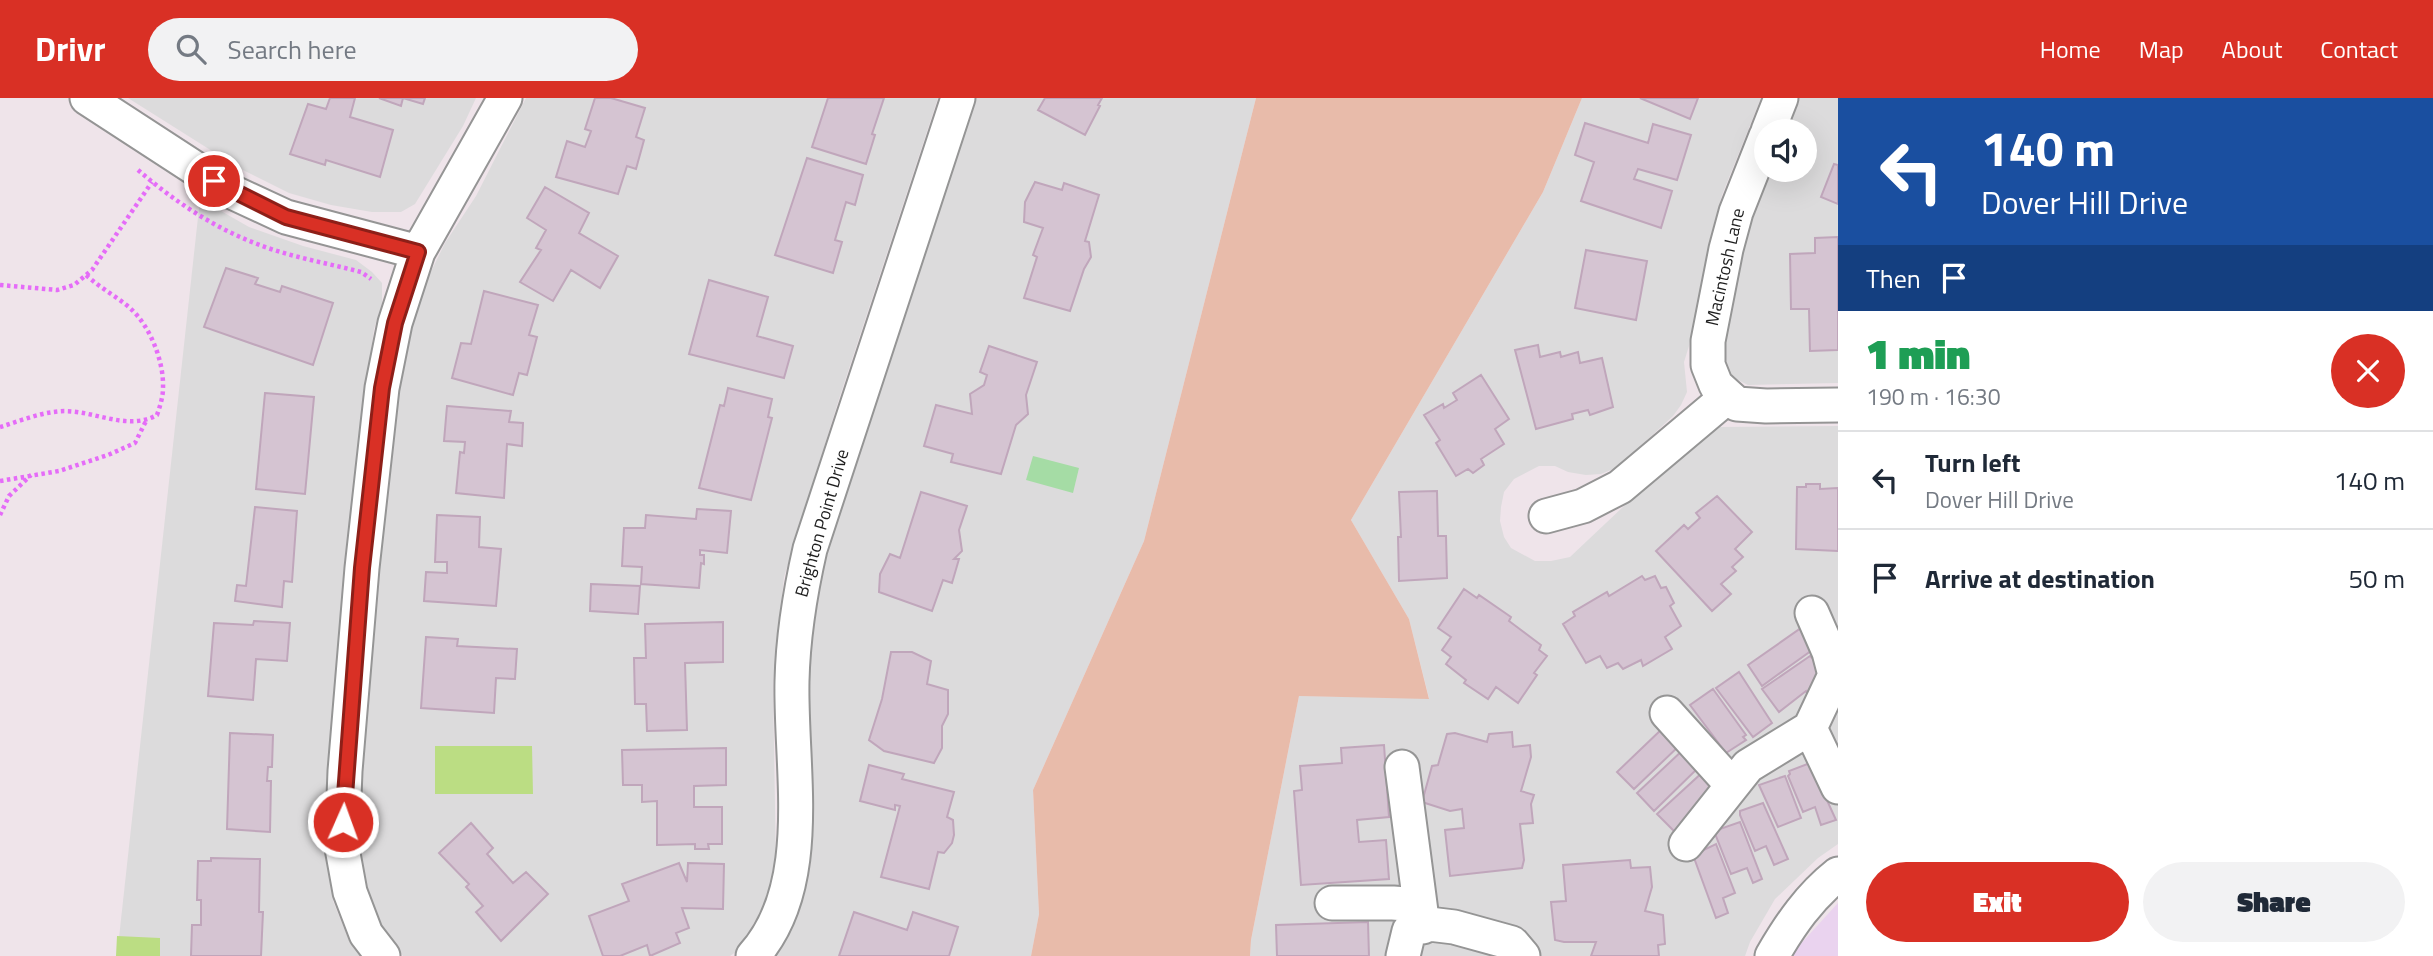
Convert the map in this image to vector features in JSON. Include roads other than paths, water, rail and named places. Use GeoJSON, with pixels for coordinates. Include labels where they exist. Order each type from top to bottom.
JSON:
{"type":"FeatureCollection","features":[{"type":"Feature","properties":{"kind":"street"},"geometry":{"type":"LineString","coordinates":[[87,98],[230,191],[286,217],[418,252]]}},
{"type":"Feature","properties":{"kind":"street"},"geometry":{"type":"LineString","coordinates":[[383,956],[366,933],[350,892],[342,848],[345,771],[362,568],[382,388],[395,323],[418,252],[505,98]]}},
{"type":"Feature","properties":{"kind":"street","name":"Brighton Point Drive"},"geometry":{"type":"LineString","coordinates":[[753,956],[762,946],[780,914],[791,879],[795,844],[792,684],[794,638],[802,582],[810,549],[958,98]]}},
{"type":"Feature","properties":{"kind":"street","name":"Macintosh Lane"},"geometry":{"type":"LineString","coordinates":[[1773,119],[1781,98]]}},
{"type":"Feature","properties":{"kind":"street","name":"Macintosh Lane"},"geometry":{"type":"LineString","coordinates":[[1727,397],[1716,385],[1708,365],[1708,341],[1735,212],[1754,165]]}},
{"type":"Feature","properties":{"kind":"street"},"geometry":{"type":"LineString","coordinates":[[1546,516],[1583,506],[1620,487],[1727,397],[1745,406],[1838,405]]}},
{"type":"Feature","properties":{"kind":"street"},"geometry":{"type":"LineString","coordinates":[[1686,844],[1748,766],[1810,727],[1835,675],[1829,652],[1812,613]]}},
{"type":"Feature","properties":{"kind":"street"},"geometry":{"type":"LineString","coordinates":[[1667,713],[1732,785]]}},
{"type":"Feature","properties":{"kind":"street"},"geometry":{"type":"LineString","coordinates":[[1810,727],[1838,787]]}},
{"type":"Feature","properties":{"kind":"street"},"geometry":{"type":"LineString","coordinates":[[1402,766],[1421,916],[1409,931],[1403,956]]}},
{"type":"Feature","properties":{"kind":"street"},"geometry":{"type":"LineString","coordinates":[[1772,956],[1793,919],[1838,874]]}},
{"type":"Feature","properties":{"kind":"street"},"geometry":{"type":"LineString","coordinates":[[1332,903],[1421,916],[1429,924],[1454,927],[1513,943],[1523,956]]}}]}
